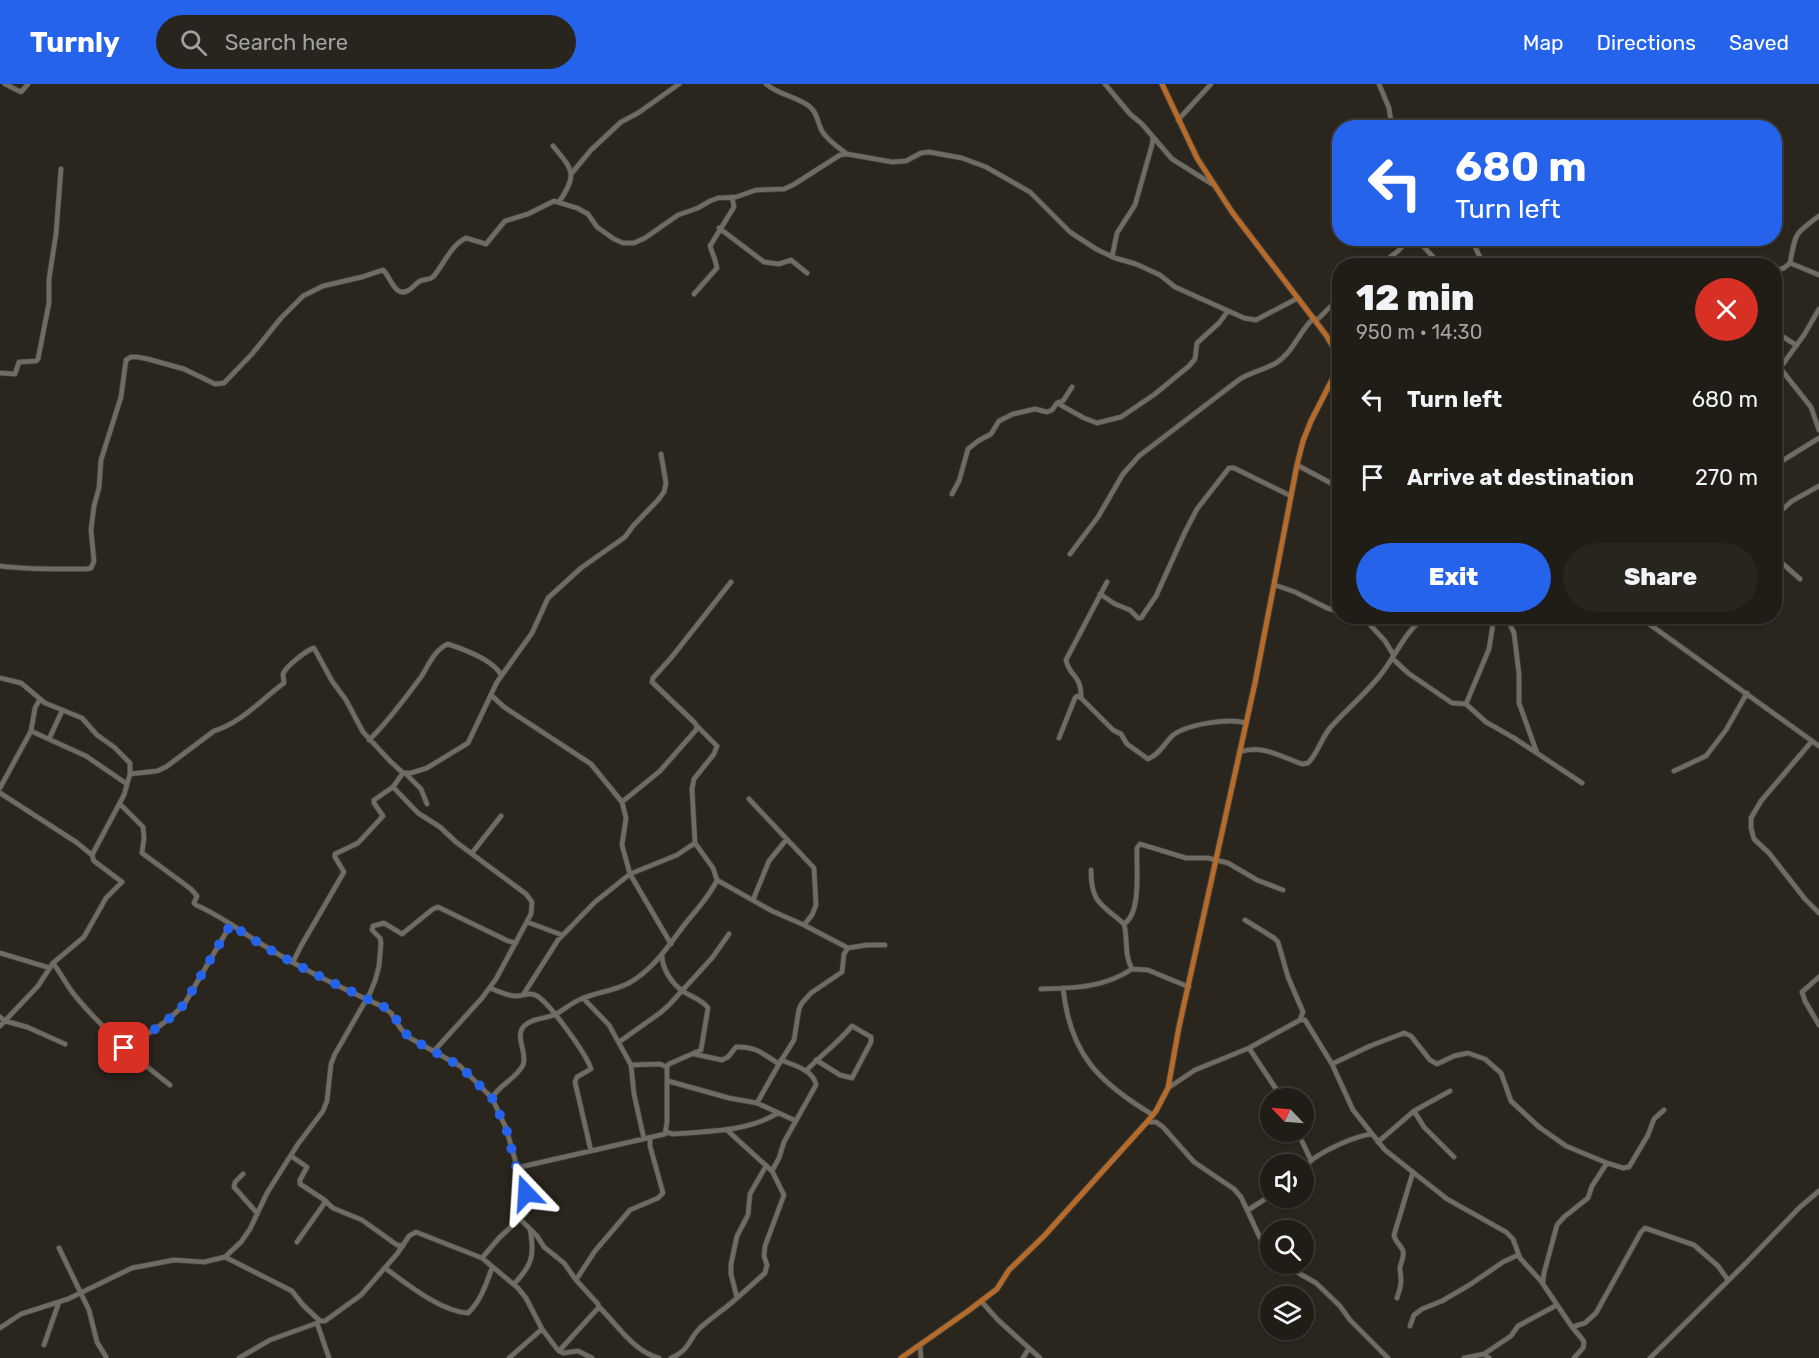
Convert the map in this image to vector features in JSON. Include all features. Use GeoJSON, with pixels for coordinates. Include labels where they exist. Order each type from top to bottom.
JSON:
{"type":"FeatureCollection","features":[{"type":"Feature","properties":{"kind":"main road"},"geometry":{"type":"LineString","coordinates":[[1162,84],[1197,158],[1214,185],[1332,346]]}},
{"type":"Feature","properties":{"kind":"main road"},"geometry":{"type":"LineString","coordinates":[[901,1358],[996,1289],[1009,1270],[1044,1236],[1153,1115],[1168,1088],[1179,1027],[1275,585],[1297,465],[1311,421],[1332,380]]}},
{"type":"Feature","properties":{"kind":"street"},"geometry":{"type":"LineString","coordinates":[[5,84],[21,92],[28,84]]}},
{"type":"Feature","properties":{"kind":"street"},"geometry":{"type":"LineString","coordinates":[[571,174],[591,150],[621,122],[679,84]]}},
{"type":"Feature","properties":{"kind":"street"},"geometry":{"type":"LineString","coordinates":[[766,84],[778,93],[796,98],[810,107],[817,116],[825,135],[847,154]]}},
{"type":"Feature","properties":{"kind":"street"},"geometry":{"type":"LineString","coordinates":[[1105,84],[1172,159],[1214,185]]}},
{"type":"Feature","properties":{"kind":"street"},"geometry":{"type":"LineString","coordinates":[[1178,120],[1211,84]]}},
{"type":"Feature","properties":{"kind":"street"},"geometry":{"type":"LineString","coordinates":[[1379,84],[1389,108],[1391,120]]}},
{"type":"Feature","properties":{"kind":"street"},"geometry":{"type":"LineString","coordinates":[[1112,257],[1117,233],[1135,205],[1153,137]]}},
{"type":"Feature","properties":{"kind":"street"},"geometry":{"type":"LineString","coordinates":[[553,146],[570,166],[571,174],[570,183],[559,202]]}},
{"type":"Feature","properties":{"kind":"street"},"geometry":{"type":"LineString","coordinates":[[0,566],[54,570],[86,569],[93,565],[91,530],[100,484],[101,460],[121,397],[126,360],[129,358],[148,359],[184,369],[214,384],[224,383],[252,354],[294,303],[313,290],[383,270],[396,289],[403,292],[408,291],[421,281],[431,279],[454,246],[464,239],[470,238],[486,244],[506,221],[528,214],[554,201],[588,214],[597,227],[614,239],[624,243],[634,243],[678,215],[712,200],[756,190],[788,188],[837,157],[847,154],[892,162],[906,161],[921,153],[929,152],[962,158],[987,167],[1030,192],[1070,232],[1096,249],[1144,268],[1166,279],[1175,287],[1250,320],[1256,320],[1298,298]]}},
{"type":"Feature","properties":{"kind":"street"},"geometry":{"type":"LineString","coordinates":[[0,373],[15,374],[19,362],[38,359],[49,303],[49,279],[56,234],[61,169]]}},
{"type":"Feature","properties":{"kind":"street"},"geometry":{"type":"LineString","coordinates":[[694,294],[717,268],[710,246],[734,207],[732,197]]}},
{"type":"Feature","properties":{"kind":"street"},"geometry":{"type":"LineString","coordinates":[[1782,269],[1790,263],[1794,238],[1799,231],[1819,216]]}},
{"type":"Feature","properties":{"kind":"street"},"geometry":{"type":"LineString","coordinates":[[719,228],[764,262],[778,264],[791,260],[807,273]]}},
{"type":"Feature","properties":{"kind":"street"},"geometry":{"type":"LineString","coordinates":[[1389,258],[1403,246]]}},
{"type":"Feature","properties":{"kind":"street"},"geometry":{"type":"LineString","coordinates":[[1423,246],[1434,258]]}},
{"type":"Feature","properties":{"kind":"street"},"geometry":{"type":"LineString","coordinates":[[1790,263],[1819,275]]}},
{"type":"Feature","properties":{"kind":"street"},"geometry":{"type":"LineString","coordinates":[[1070,554],[1098,517],[1123,474],[1139,456],[1240,379],[1275,363],[1290,349],[1306,326],[1332,304]]}},
{"type":"Feature","properties":{"kind":"street"},"geometry":{"type":"LineString","coordinates":[[1782,362],[1819,309]]}},
{"type":"Feature","properties":{"kind":"street"},"geometry":{"type":"LineString","coordinates":[[1057,403],[1097,423],[1121,417],[1155,394],[1189,366],[1195,359],[1197,343],[1219,323],[1228,311]]}},
{"type":"Feature","properties":{"kind":"street"},"geometry":{"type":"LineString","coordinates":[[1782,336],[1796,345]]}},
{"type":"Feature","properties":{"kind":"street"},"geometry":{"type":"LineString","coordinates":[[1782,374],[1811,407],[1819,430]]}},
{"type":"Feature","properties":{"kind":"street"},"geometry":{"type":"LineString","coordinates":[[952,494],[959,481],[965,454],[971,446],[991,434],[997,424],[1007,416],[1035,408],[1047,412],[1052,410],[1057,403],[1063,401],[1072,387]]}},
{"type":"Feature","properties":{"kind":"street"},"geometry":{"type":"LineString","coordinates":[[1782,461],[1819,438]]}},
{"type":"Feature","properties":{"kind":"street"},"geometry":{"type":"LineString","coordinates":[[404,773],[427,768],[468,743],[501,675],[532,633],[548,598],[581,568],[625,537],[658,500],[666,483],[661,454]]}},
{"type":"Feature","properties":{"kind":"street"},"geometry":{"type":"LineString","coordinates":[[1297,465],[1332,484]]}},
{"type":"Feature","properties":{"kind":"street"},"geometry":{"type":"LineString","coordinates":[[1100,594],[1141,618],[1156,596],[1197,510],[1229,468],[1234,468],[1291,496]]}},
{"type":"Feature","properties":{"kind":"street"},"geometry":{"type":"LineString","coordinates":[[1782,510],[1792,501],[1819,486]]}},
{"type":"Feature","properties":{"kind":"street"},"geometry":{"type":"LineString","coordinates":[[1782,563],[1800,579]]}},
{"type":"Feature","properties":{"kind":"street"},"geometry":{"type":"LineString","coordinates":[[731,582],[652,682],[717,746],[714,754],[693,782],[695,843],[713,868],[717,880],[772,911],[848,948],[885,945]]}},
{"type":"Feature","properties":{"kind":"street"},"geometry":{"type":"LineString","coordinates":[[1081,698],[1080,683],[1066,664],[1066,660],[1107,582]]}},
{"type":"Feature","properties":{"kind":"street"},"geometry":{"type":"LineString","coordinates":[[1275,585],[1332,610]]}},
{"type":"Feature","properties":{"kind":"street"},"geometry":{"type":"LineString","coordinates":[[1369,624],[1385,641],[1392,656],[1408,673],[1452,703],[1466,704],[1486,722],[1582,783]]}},
{"type":"Feature","properties":{"kind":"street"},"geometry":{"type":"LineString","coordinates":[[1240,752],[1259,749],[1302,764],[1308,763],[1316,754],[1329,728],[1379,677],[1417,624]]}},
{"type":"Feature","properties":{"kind":"street"},"geometry":{"type":"LineString","coordinates":[[1466,704],[1489,649],[1493,624]]}},
{"type":"Feature","properties":{"kind":"street"},"geometry":{"type":"LineString","coordinates":[[1510,624],[1514,633],[1519,674],[1519,702],[1537,753]]}},
{"type":"Feature","properties":{"kind":"street"},"geometry":{"type":"LineString","coordinates":[[1650,625],[1819,746]]}},
{"type":"Feature","properties":{"kind":"street"},"geometry":{"type":"LineString","coordinates":[[369,740],[389,718],[444,645],[458,647],[490,663],[498,669],[501,675]]}},
{"type":"Feature","properties":{"kind":"street"},"geometry":{"type":"LineString","coordinates":[[130,774],[157,771],[166,767],[214,731],[254,708],[284,683],[283,676],[287,669],[307,650],[314,648],[332,681],[346,700],[358,725],[369,740],[421,789],[427,804]]}},
{"type":"Feature","properties":{"kind":"street"},"geometry":{"type":"LineString","coordinates":[[0,678],[21,683],[39,699],[82,718],[97,735],[130,763],[128,784],[120,804],[92,855]]}},
{"type":"Feature","properties":{"kind":"street"},"geometry":{"type":"LineString","coordinates":[[1674,771],[1701,760],[1710,751],[1726,730],[1747,693]]}},
{"type":"Feature","properties":{"kind":"street"},"geometry":{"type":"LineString","coordinates":[[491,694],[504,707],[591,764],[622,802],[626,818],[622,845],[630,874],[671,944]]}},
{"type":"Feature","properties":{"kind":"street"},"geometry":{"type":"LineString","coordinates":[[1059,738],[1076,696],[1081,698],[1113,730],[1121,734],[1127,744],[1148,759],[1157,754],[1179,732],[1218,722],[1236,720],[1246,723]]}},
{"type":"Feature","properties":{"kind":"street"},"geometry":{"type":"LineString","coordinates":[[0,788],[31,731],[39,699]]}},
{"type":"Feature","properties":{"kind":"street"},"geometry":{"type":"LineString","coordinates":[[49,739],[62,711]]}},
{"type":"Feature","properties":{"kind":"street"},"geometry":{"type":"LineString","coordinates":[[622,802],[660,771],[697,726]]}},
{"type":"Feature","properties":{"kind":"street"},"geometry":{"type":"LineString","coordinates":[[31,731],[86,756],[128,784]]}},
{"type":"Feature","properties":{"kind":"street"},"geometry":{"type":"LineString","coordinates":[[1812,741],[1761,801],[1751,818],[1751,828],[1754,839],[1769,853],[1805,899],[1819,911]]}},
{"type":"Feature","properties":{"kind":"street"},"geometry":{"type":"LineString","coordinates":[[293,962],[344,872],[334,857],[358,843],[382,818],[382,813],[374,800],[393,788],[404,773]]}},
{"type":"Feature","properties":{"kind":"street"},"geometry":{"type":"LineString","coordinates":[[393,788],[418,813],[440,827],[529,897],[533,908],[490,988],[434,1051]]}},
{"type":"Feature","properties":{"kind":"street"},"geometry":{"type":"LineString","coordinates":[[0,793],[76,842],[92,855],[94,861],[122,882],[106,898],[84,937],[52,966],[23,1003],[0,1026]]}},
{"type":"Feature","properties":{"kind":"street"},"geometry":{"type":"LineString","coordinates":[[748,799],[814,868],[816,905],[804,925]]}},
{"type":"Feature","properties":{"kind":"street"},"geometry":{"type":"LineString","coordinates":[[120,804],[143,827],[142,854],[191,889],[197,896],[194,903],[219,915],[245,935],[293,962],[391,1013],[406,1035],[460,1066],[492,1098],[506,1128],[516,1168],[528,1200],[528,1209],[482,1258]]}},
{"type":"Feature","properties":{"kind":"street"},"geometry":{"type":"LineString","coordinates":[[472,854],[501,816]]}},
{"type":"Feature","properties":{"kind":"street"},"geometry":{"type":"LineString","coordinates":[[753,900],[769,861],[786,840]]}},
{"type":"Feature","properties":{"kind":"street"},"geometry":{"type":"LineString","coordinates":[[523,995],[562,935],[595,902],[630,874],[666,860],[695,843]]}},
{"type":"Feature","properties":{"kind":"street"},"geometry":{"type":"LineString","coordinates":[[1124,924],[1130,920],[1133,912],[1136,893],[1137,848],[1142,844],[1185,858],[1208,858],[1228,864],[1257,880],[1283,890]]}},
{"type":"Feature","properties":{"kind":"street"},"geometry":{"type":"LineString","coordinates":[[1091,870],[1091,888],[1094,894],[1106,910],[1124,924],[1126,948],[1132,969]]}},
{"type":"Feature","properties":{"kind":"street"},"geometry":{"type":"LineString","coordinates":[[492,1098],[523,1065],[525,1057],[520,1035],[524,1026],[529,1022],[556,1015],[584,998],[617,989],[646,971],[671,944],[717,880]]}},
{"type":"Feature","properties":{"kind":"street"},"geometry":{"type":"LineString","coordinates":[[0,1328],[21,1314],[59,1302],[124,1271],[142,1265],[174,1260],[204,1262],[225,1257],[245,1237],[267,1193],[323,1111],[327,1101],[331,1064],[335,1054],[375,981],[380,960],[381,941],[372,928],[375,924],[384,923],[402,934],[438,907],[516,943]]}},
{"type":"Feature","properties":{"kind":"street"},"geometry":{"type":"LineString","coordinates":[[1245,920],[1274,938],[1280,946],[1288,977],[1303,1012],[1300,1020]]}},
{"type":"Feature","properties":{"kind":"street"},"geometry":{"type":"LineString","coordinates":[[527,922],[562,935]]}},
{"type":"Feature","properties":{"kind":"street"},"geometry":{"type":"LineString","coordinates":[[124,1048],[176,1014],[185,1003],[231,924]]}},
{"type":"Feature","properties":{"kind":"street"},"geometry":{"type":"LineString","coordinates":[[619,1042],[660,1013],[712,958],[729,934]]}},
{"type":"Feature","properties":{"kind":"street"},"geometry":{"type":"LineString","coordinates":[[758,1102],[794,1040],[802,1003],[811,993],[842,972],[844,954],[848,948]]}},
{"type":"Feature","properties":{"kind":"street"},"geometry":{"type":"LineString","coordinates":[[0,953],[52,966],[66,980],[77,998],[124,1048],[170,1085]]}},
{"type":"Feature","properties":{"kind":"street"},"geometry":{"type":"LineString","coordinates":[[662,955],[665,970],[681,990],[701,1001],[708,1008],[702,1048],[699,1052],[669,1064],[667,1067]]}},
{"type":"Feature","properties":{"kind":"street"},"geometry":{"type":"LineString","coordinates":[[1041,988],[1076,988],[1109,981],[1132,969],[1148,970],[1189,987]]}},
{"type":"Feature","properties":{"kind":"street"},"geometry":{"type":"LineString","coordinates":[[1819,977],[1802,992],[1819,1026]]}},
{"type":"Feature","properties":{"kind":"street"},"geometry":{"type":"LineString","coordinates":[[490,988],[510,996],[530,993],[541,998],[556,1015],[591,1066],[590,1070],[577,1077],[575,1082],[591,1151]]}},
{"type":"Feature","properties":{"kind":"street"},"geometry":{"type":"LineString","coordinates":[[1063,988],[1069,1024],[1081,1053],[1123,1096],[1153,1115]]}},
{"type":"Feature","properties":{"kind":"street"},"geometry":{"type":"LineString","coordinates":[[576,1280],[595,1251],[630,1210],[663,1196],[664,1191],[634,1094],[631,1065],[609,1025],[584,998]]}},
{"type":"Feature","properties":{"kind":"street"},"geometry":{"type":"LineString","coordinates":[[0,1017],[65,1044]]}},
{"type":"Feature","properties":{"kind":"street"},"geometry":{"type":"LineString","coordinates":[[1168,1088],[1195,1070],[1249,1048],[1300,1020],[1305,1020],[1332,1064],[1353,1110],[1390,1155],[1447,1199],[1506,1232],[1513,1239],[1518,1255],[1543,1285],[1584,1343],[1583,1348],[1574,1358]]}},
{"type":"Feature","properties":{"kind":"street"},"geometry":{"type":"LineString","coordinates":[[806,1071],[816,1060],[836,1044],[852,1026],[870,1037],[871,1042],[852,1078],[840,1075],[816,1060]]}},
{"type":"Feature","properties":{"kind":"street"},"geometry":{"type":"LineString","coordinates":[[1332,1064],[1404,1033],[1411,1036],[1430,1060],[1437,1064],[1461,1054],[1474,1054],[1485,1059],[1501,1073],[1511,1101],[1539,1126],[1566,1146],[1607,1163],[1626,1168],[1629,1167],[1648,1135],[1654,1119],[1664,1110]]}},
{"type":"Feature","properties":{"kind":"street"},"geometry":{"type":"LineString","coordinates":[[694,1054],[723,1060],[728,1058],[736,1047],[750,1048],[806,1071],[815,1079],[816,1085],[784,1142],[772,1171]]}},
{"type":"Feature","properties":{"kind":"street"},"geometry":{"type":"LineString","coordinates":[[1249,1048],[1275,1088]]}},
{"type":"Feature","properties":{"kind":"street"},"geometry":{"type":"LineString","coordinates":[[631,1065],[660,1064],[667,1067]]}},
{"type":"Feature","properties":{"kind":"street"},"geometry":{"type":"LineString","coordinates":[[666,1132],[667,1067]]}},
{"type":"Feature","properties":{"kind":"street"},"geometry":{"type":"LineString","coordinates":[[668,1081],[729,1098],[758,1102],[796,1121]]}},
{"type":"Feature","properties":{"kind":"street"},"geometry":{"type":"LineString","coordinates":[[1378,1142],[1414,1111],[1450,1091]]}},
{"type":"Feature","properties":{"kind":"street"},"geometry":{"type":"LineString","coordinates":[[1414,1111],[1424,1127],[1454,1157]]}},
{"type":"Feature","properties":{"kind":"street"},"geometry":{"type":"LineString","coordinates":[[666,1132],[673,1134],[728,1131],[769,1119],[778,1113]]}},
{"type":"Feature","properties":{"kind":"street"},"geometry":{"type":"LineString","coordinates":[[1147,1122],[1156,1122],[1163,1127],[1194,1162],[1234,1189],[1248,1210],[1260,1238]]}},
{"type":"Feature","properties":{"kind":"street"},"geometry":{"type":"LineString","coordinates":[[671,1358],[680,1354],[690,1344],[700,1328],[764,1275],[767,1269],[764,1256],[765,1246],[784,1195],[772,1171],[728,1131]]}},
{"type":"Feature","properties":{"kind":"street"},"geometry":{"type":"LineString","coordinates":[[516,1168],[647,1139],[666,1132]]}},
{"type":"Feature","properties":{"kind":"street"},"geometry":{"type":"LineString","coordinates":[[1314,1159],[1359,1137],[1372,1134]]}},
{"type":"Feature","properties":{"kind":"street"},"geometry":{"type":"LineString","coordinates":[[291,1156],[307,1167],[300,1184],[333,1208],[370,1225],[397,1245],[403,1246]]}},
{"type":"Feature","properties":{"kind":"street"},"geometry":{"type":"LineString","coordinates":[[1543,1285],[1557,1225],[1588,1198],[1592,1186],[1607,1163]]}},
{"type":"Feature","properties":{"kind":"street"},"geometry":{"type":"LineString","coordinates":[[737,1298],[731,1264],[737,1236],[748,1215],[750,1194],[766,1166]]}},
{"type":"Feature","properties":{"kind":"street"},"geometry":{"type":"LineString","coordinates":[[1397,1298],[1404,1255],[1403,1249],[1394,1240],[1394,1235],[1413,1172]]}},
{"type":"Feature","properties":{"kind":"street"},"geometry":{"type":"LineString","coordinates":[[243,1174],[234,1186],[257,1213]]}},
{"type":"Feature","properties":{"kind":"street"},"geometry":{"type":"LineString","coordinates":[[1650,1358],[1800,1207],[1819,1191]]}},
{"type":"Feature","properties":{"kind":"street"},"geometry":{"type":"LineString","coordinates":[[297,1242],[326,1201]]}},
{"type":"Feature","properties":{"kind":"street"},"geometry":{"type":"LineString","coordinates":[[1248,1210],[1260,1202]]}},
{"type":"Feature","properties":{"kind":"street"},"geometry":{"type":"LineString","coordinates":[[520,1219],[544,1246],[564,1263],[599,1307],[636,1345],[648,1354],[659,1358]]}},
{"type":"Feature","properties":{"kind":"street"},"geometry":{"type":"LineString","coordinates":[[1572,1327],[1585,1323],[1596,1313],[1645,1228],[1694,1245],[1718,1266],[1728,1280]]}},
{"type":"Feature","properties":{"kind":"street"},"geometry":{"type":"LineString","coordinates":[[514,1284],[530,1266],[532,1244],[530,1229]]}},
{"type":"Feature","properties":{"kind":"street"},"geometry":{"type":"LineString","coordinates":[[239,1358],[270,1340],[325,1321],[357,1299],[410,1236],[416,1232],[482,1258],[523,1293],[542,1329],[559,1351],[565,1355],[578,1351],[592,1358]]}},
{"type":"Feature","properties":{"kind":"street"},"geometry":{"type":"LineString","coordinates":[[59,1248],[92,1318],[98,1346],[106,1357]]}},
{"type":"Feature","properties":{"kind":"street"},"geometry":{"type":"LineString","coordinates":[[1410,1326],[1414,1315],[1422,1309],[1442,1301],[1518,1255]]}},
{"type":"Feature","properties":{"kind":"street"},"geometry":{"type":"LineString","coordinates":[[225,1257],[292,1291],[319,1322],[329,1358]]}},
{"type":"Feature","properties":{"kind":"street"},"geometry":{"type":"LineString","coordinates":[[385,1268],[433,1300],[452,1310],[465,1313],[475,1306],[492,1268]]}},
{"type":"Feature","properties":{"kind":"street"},"geometry":{"type":"LineString","coordinates":[[1300,1274],[1316,1283],[1388,1358]]}},
{"type":"Feature","properties":{"kind":"street"},"geometry":{"type":"LineString","coordinates":[[981,1301],[998,1320],[1040,1358]]}},
{"type":"Feature","properties":{"kind":"street"},"geometry":{"type":"LineString","coordinates":[[44,1345],[59,1302]]}},
{"type":"Feature","properties":{"kind":"street"},"geometry":{"type":"LineString","coordinates":[[1464,1358],[1486,1356],[1511,1336],[1518,1326],[1557,1305]]}},
{"type":"Feature","properties":{"kind":"street"},"geometry":{"type":"LineString","coordinates":[[559,1351],[599,1307]]}},
{"type":"Feature","properties":{"kind":"street"},"geometry":{"type":"LineString","coordinates":[[509,1358],[542,1329]]}},
{"type":"Feature","properties":{"kind":"street"},"geometry":{"type":"LineString","coordinates":[[920,1345],[921,1358]]}},
{"type":"Feature","properties":{"kind":"street"},"geometry":{"type":"LineString","coordinates":[[1023,1358],[1029,1348]]}},
{"type":"Feature","properties":{"kind":"route"},"geometry":{"type":"LineString","coordinates":[[124,1048],[176,1014],[185,1003],[231,924],[245,935],[314,974],[384,1007],[395,1017],[406,1035],[422,1046],[450,1059],[468,1072],[492,1098],[506,1128],[519,1177],[526,1193]]}}]}
